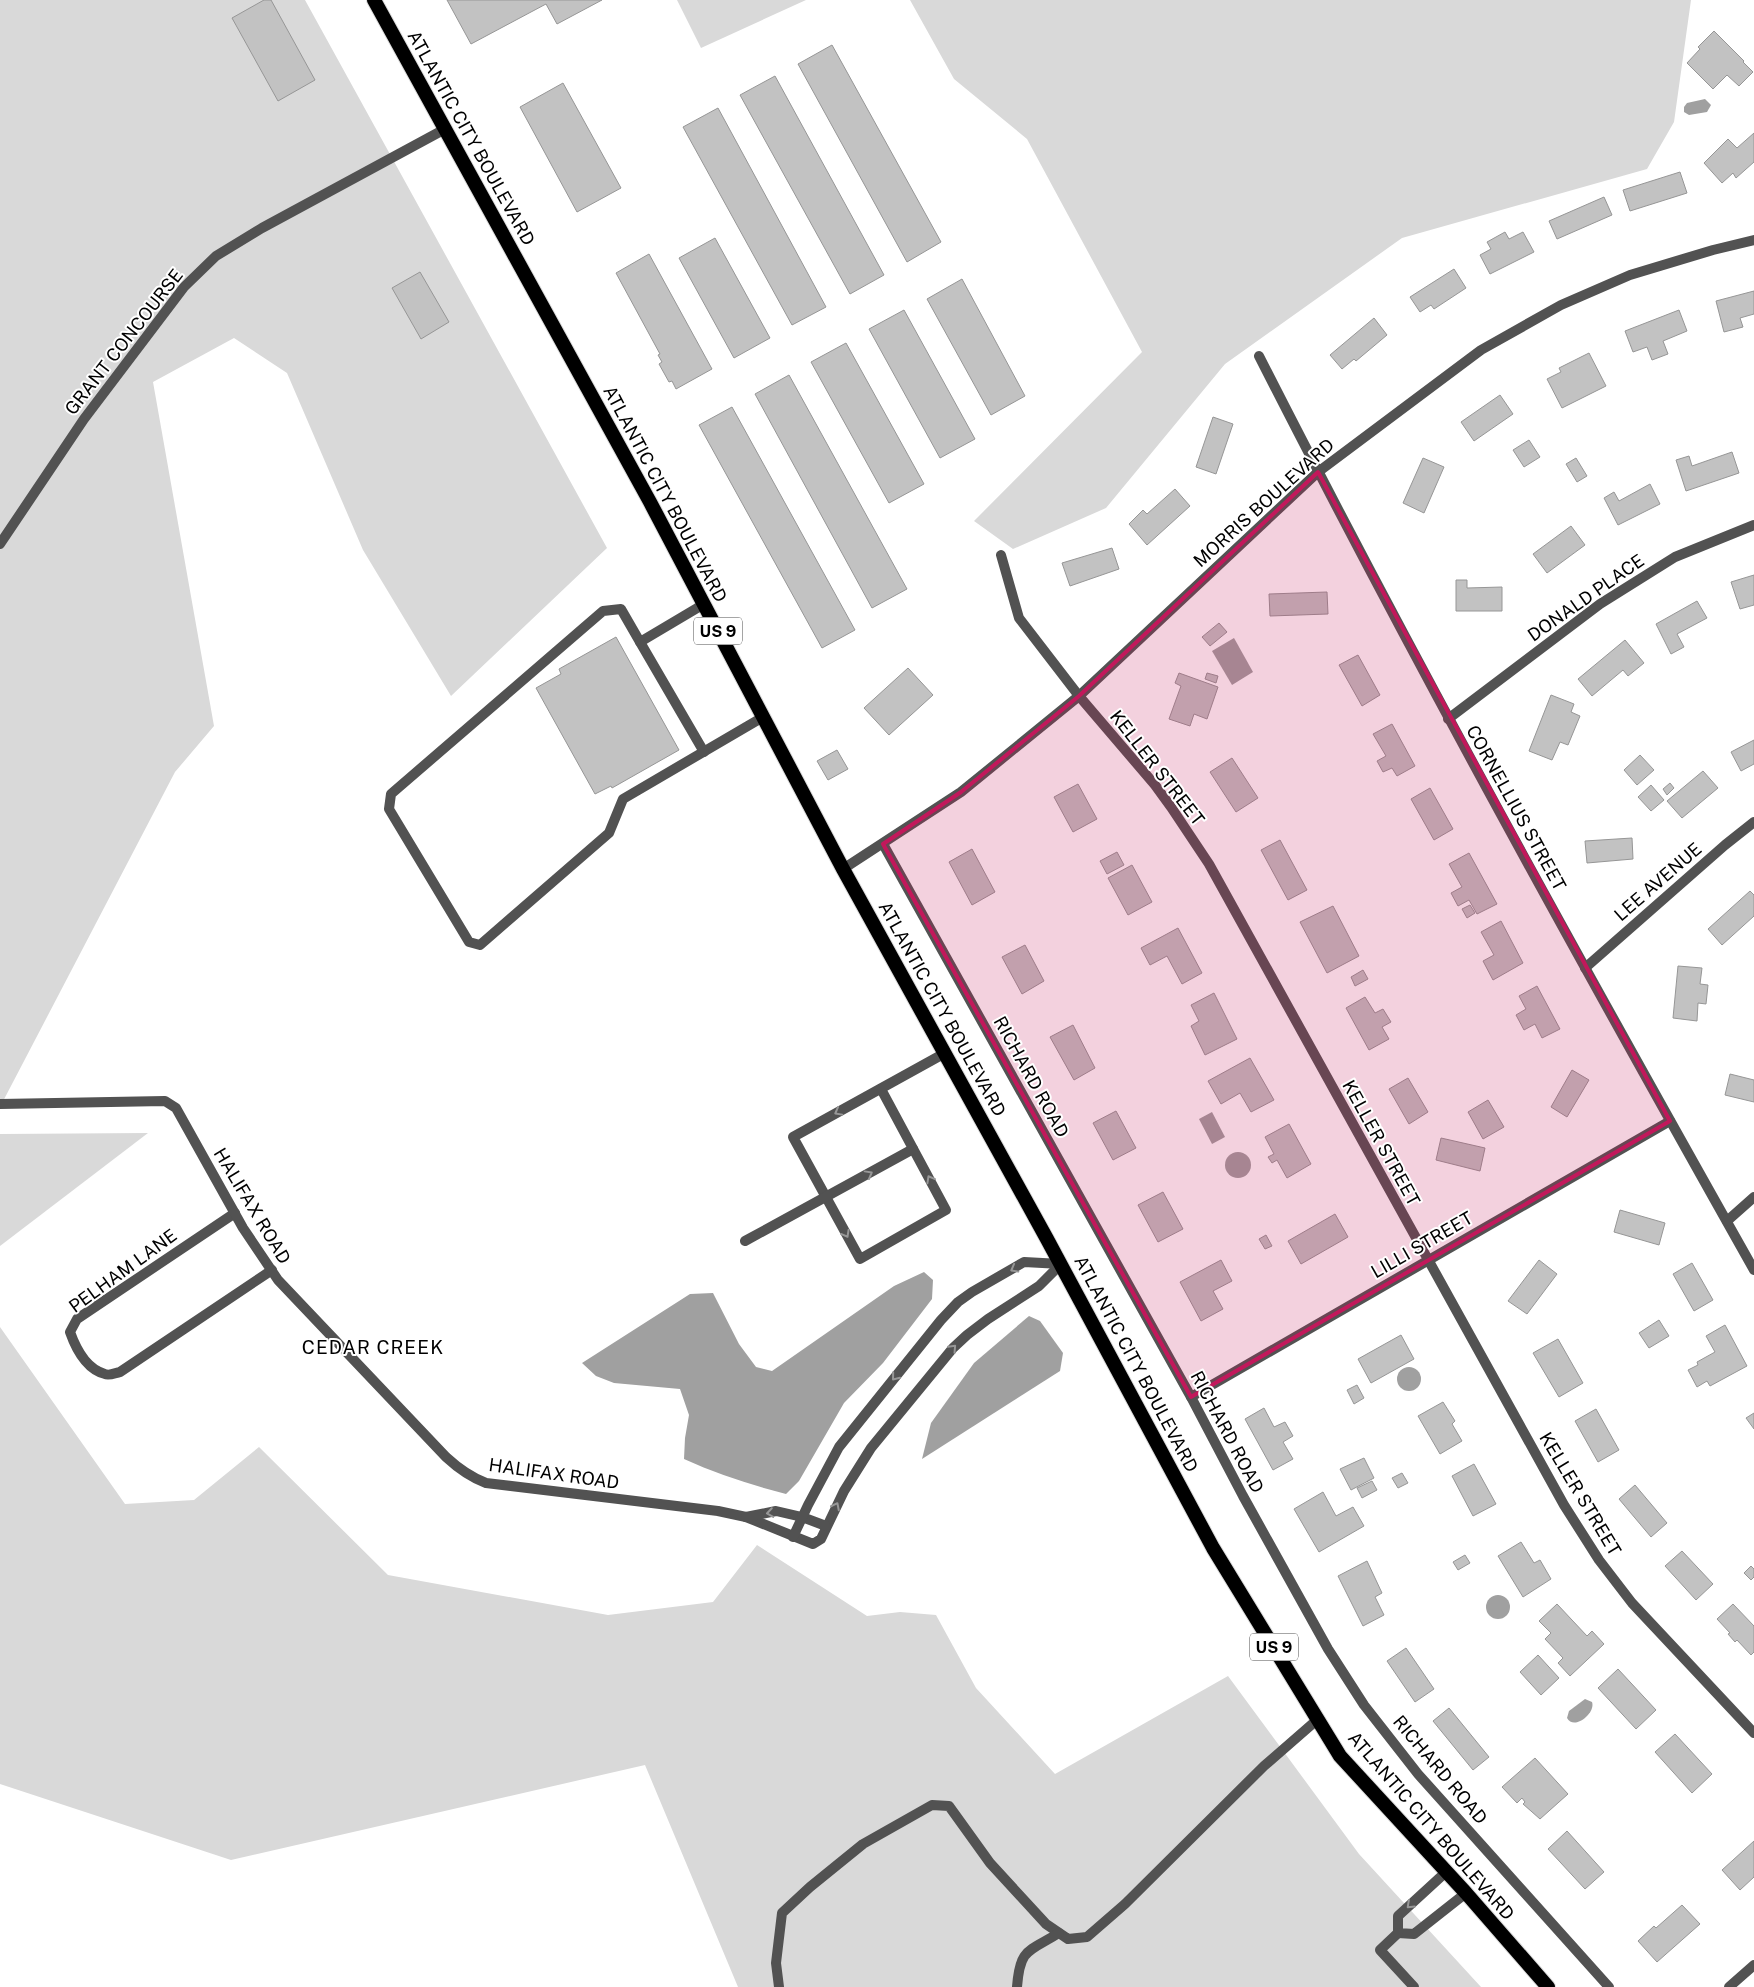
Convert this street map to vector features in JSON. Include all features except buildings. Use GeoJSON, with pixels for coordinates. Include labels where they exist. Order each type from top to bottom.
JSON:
{"type":"FeatureCollection","features":[{"type":"Feature","properties":{"kind":"highway","name":"ATLANTIC CITY BOULEVARD"},"geometry":{"type":"LineString","coordinates":[[374,0],[645,493],[844,869],[1061,1264],[1213,1548],[1340,1756],[1466,1893],[1548,1987]]}},
{"type":"Feature","properties":{"kind":"street","name":"GRANT CONCOURSE"},"geometry":{"type":"LineString","coordinates":[[0,544],[84,419],[184,287],[216,256],[262,228],[445,130]]}},
{"type":"Feature","properties":{"kind":"street","name":"MORRIS BOULEVARD"},"geometry":{"type":"LineString","coordinates":[[844,869],[962,792],[1079,696],[1318,472],[1481,350],[1561,305],[1630,276],[1713,250],[1754,240]]}},
{"type":"Feature","properties":{"kind":"street","name":"CORNELLIUS STREET"},"geometry":{"type":"LineString","coordinates":[[1259,356],[1448,719],[1754,1270]]}},
{"type":"Feature","properties":{"kind":"street","name":"DONALD PLACE"},"geometry":{"type":"LineString","coordinates":[[1448,719],[1600,604],[1675,558],[1754,525]]}},
{"type":"Feature","properties":{"kind":"street","name":"KELLER STREET"},"geometry":{"type":"LineString","coordinates":[[1001,555],[1019,618],[1079,696],[1155,785],[1209,864],[1427,1261],[1564,1505],[1599,1560],[1632,1604],[1754,1733]]}},
{"type":"Feature","properties":{"kind":"street"},"geometry":{"type":"LineString","coordinates":[[640,642],[704,604]]}},
{"type":"Feature","properties":{"kind":"street"},"geometry":{"type":"LineString","coordinates":[[704,752],[621,609],[603,611],[391,794],[389,809],[469,942],[480,945],[609,833],[623,799],[704,752],[763,717]]}},
{"type":"Feature","properties":{"kind":"street","name":"LEE AVENUE"},"geometry":{"type":"LineString","coordinates":[[1585,968],[1725,845],[1754,822]]}},
{"type":"Feature","properties":{"kind":"street","name":"RICHARD ROAD"},"geometry":{"type":"LineString","coordinates":[[883,844],[1328,1650],[1364,1704],[1418,1774],[1610,1987]]}},
{"type":"Feature","properties":{"kind":"street"},"geometry":{"type":"LineString","coordinates":[[881,1089],[946,1210],[860,1259],[793,1137],[945,1053]]}},
{"type":"Feature","properties":{"kind":"street","name":"HALIFAX ROAD"},"geometry":{"type":"LineString","coordinates":[[0,1104],[165,1101],[176,1108],[235,1213],[285,1287],[446,1457],[472,1478],[486,1483],[718,1511],[746,1517],[813,1544],[821,1539],[826,1526],[802,1517],[776,1511],[746,1517]]}},
{"type":"Feature","properties":{"kind":"street","name":"LILLI STREET"},"geometry":{"type":"LineString","coordinates":[[1190,1397],[1670,1121]]}},
{"type":"Feature","properties":{"kind":"street"},"geometry":{"type":"LineString","coordinates":[[745,1241],[913,1149]]}},
{"type":"Feature","properties":{"kind":"street"},"geometry":{"type":"LineString","coordinates":[[1727,1221],[1754,1197]]}},
{"type":"Feature","properties":{"kind":"street","name":"PELHAM LANE"},"geometry":{"type":"LineString","coordinates":[[235,1213],[78,1319],[70,1332],[76,1348],[93,1369],[106,1375],[120,1372],[272,1270]]}},
{"type":"Feature","properties":{"kind":"street"},"geometry":{"type":"LineString","coordinates":[[793,1537],[839,1447],[941,1320],[958,1302],[1024,1262],[1061,1264]]}},
{"type":"Feature","properties":{"kind":"street"},"geometry":{"type":"LineString","coordinates":[[826,1526],[844,1491],[871,1448],[953,1348],[966,1334],[988,1318],[1039,1286],[1061,1264]]}},
{"type":"Feature","properties":{"kind":"street"},"geometry":{"type":"LineString","coordinates":[[779,1987],[776,1964],[782,1913],[810,1887],[863,1844],[932,1805],[949,1806],[990,1864],[1046,1924],[1068,1940],[1087,1937],[1125,1904],[1264,1766],[1318,1719]]}},
{"type":"Feature","properties":{"kind":"street"},"geometry":{"type":"LineString","coordinates":[[1414,1987],[1380,1950],[1398,1933],[1398,1916],[1446,1872]]}},
{"type":"Feature","properties":{"kind":"street"},"geometry":{"type":"LineString","coordinates":[[1398,1933],[1414,1934],[1466,1893]]}},
{"type":"Feature","properties":{"kind":"street"},"geometry":{"type":"LineString","coordinates":[[1016,1987],[1018,1966],[1024,1954],[1059,1933]]}},
{"type":"Feature","properties":{"kind":"street"},"geometry":{"type":"LineString","coordinates":[[1729,1987],[1754,1965]]}},
{"type":"Feature","properties":{"kind":"highlighted area"},"geometry":{"type":"Polygon","coordinates":[[[1318,472],[1670,1121],[1191,1397],[883,844],[961,792],[1079,696],[1318,472]]]}},
{"type":"Feature","properties":{"kind":"shaded area"},"geometry":{"type":"Polygon","coordinates":[[[0,0],[305,0],[607,548],[451,696],[363,550],[287,373],[234,338],[153,382],[214,726],[175,772],[0,1107],[0,0]]]}},
{"type":"Feature","properties":{"kind":"shaded area"},"geometry":{"type":"Polygon","coordinates":[[[677,0],[806,0],[701,48],[677,0]]]}},
{"type":"Feature","properties":{"kind":"shaded area"},"geometry":{"type":"Polygon","coordinates":[[[910,0],[1691,0],[1674,122],[1647,169],[1402,238],[1225,364],[1106,508],[1013,549],[974,521],[1142,352],[1027,139],[954,79],[910,0]]]}},
{"type":"Feature","properties":{"kind":"shaded area"},"geometry":{"type":"Polygon","coordinates":[[[1705,99],[1711,105],[1707,112],[1689,115],[1684,112],[1684,107],[1687,103],[1705,99]]]}},
{"type":"Feature","properties":{"kind":"shaded area"},"geometry":{"type":"Polygon","coordinates":[[[1234,638],[1253,672],[1232,685],[1212,651],[1234,638]]]}},
{"type":"Feature","properties":{"kind":"shaded area"},"geometry":{"type":"Polygon","coordinates":[[[1212,1112],[1225,1137],[1212,1144],[1199,1119],[1212,1112]]]}},
{"type":"Feature","properties":{"kind":"shaded area"},"geometry":{"type":"Polygon","coordinates":[[[148,1133],[0,1246],[0,1134],[148,1133]]]}},
{"type":"Feature","properties":{"kind":"shaded area"},"geometry":{"type":"Polygon","coordinates":[[[1238,1152],[1247,1156],[1251,1165],[1247,1174],[1238,1178],[1229,1174],[1225,1165],[1229,1156],[1238,1152]]]}},
{"type":"Feature","properties":{"kind":"shaded area"},"geometry":{"type":"Polygon","coordinates":[[[924,1272],[933,1280],[932,1299],[883,1363],[844,1403],[799,1481],[786,1494],[734,1479],[684,1459],[689,1415],[680,1389],[614,1383],[596,1376],[582,1363],[690,1294],[713,1293],[739,1344],[756,1367],[772,1371],[894,1286],[924,1272]]]}},
{"type":"Feature","properties":{"kind":"shaded area"},"geometry":{"type":"Polygon","coordinates":[[[1029,1316],[1040,1321],[1063,1353],[1060,1371],[922,1459],[931,1423],[974,1363],[1029,1316]]]}},
{"type":"Feature","properties":{"kind":"shaded area"},"geometry":{"type":"Polygon","coordinates":[[[0,1327],[125,1504],[194,1500],[259,1447],[388,1575],[608,1615],[713,1602],[757,1545],[867,1616],[900,1612],[936,1615],[976,1688],[1055,1774],[1228,1676],[1359,1854],[1481,1987],[738,1987],[645,1765],[231,1860],[0,1784],[0,1327]]]}},
{"type":"Feature","properties":{"kind":"shaded area"},"geometry":{"type":"Polygon","coordinates":[[[1409,1367],[1414,1368],[1420,1374],[1420,1384],[1414,1390],[1409,1391],[1404,1390],[1398,1384],[1397,1379],[1398,1374],[1404,1368],[1409,1367]]]}},
{"type":"Feature","properties":{"kind":"shaded area"},"geometry":{"type":"Polygon","coordinates":[[[1498,1595],[1506,1599],[1510,1607],[1506,1615],[1498,1619],[1490,1615],[1486,1607],[1490,1599],[1498,1595]]]}},
{"type":"Feature","properties":{"kind":"shaded area"},"geometry":{"type":"Polygon","coordinates":[[[1585,1699],[1592,1702],[1591,1711],[1579,1722],[1574,1723],[1570,1721],[1567,1718],[1569,1711],[1585,1699]]]}},
{"type":"Feature","properties":{"kind":"district","name":"CEDAR CREEK"},"geometry":{"type":"Point","coordinates":[373,1347]}}]}
